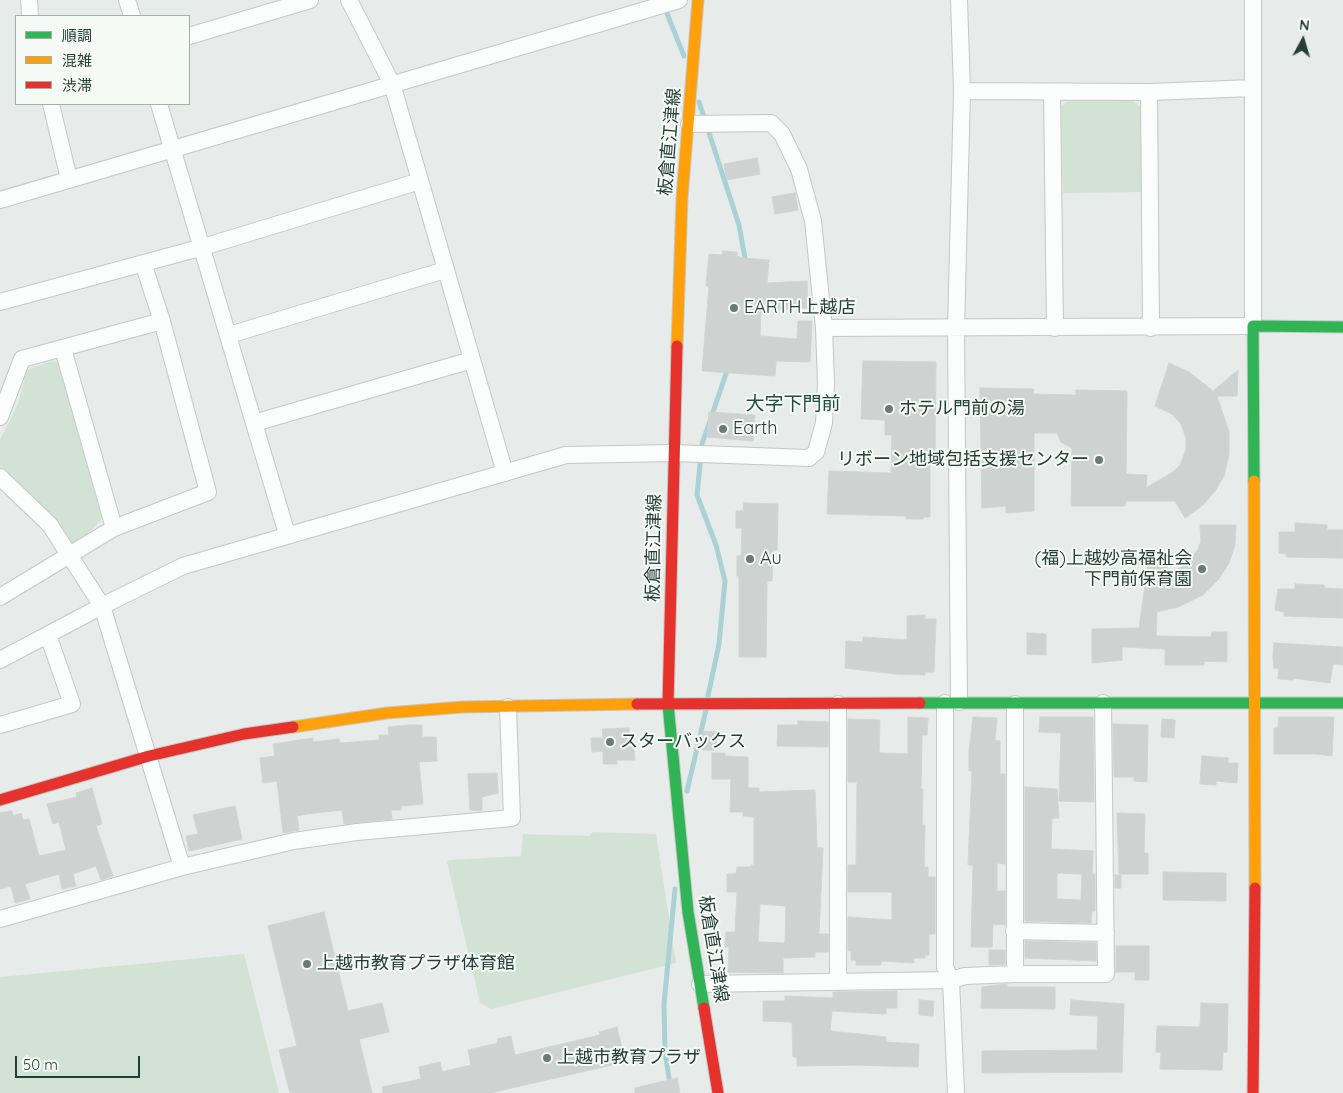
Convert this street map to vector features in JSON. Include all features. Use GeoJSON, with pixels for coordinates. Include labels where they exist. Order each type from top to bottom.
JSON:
{"type":"FeatureCollection","features":[{"type":"Feature","properties":{"kind":"street"},"geometry":{"type":"LineString","coordinates":[[29,0],[30,15]]}},
{"type":"Feature","properties":{"kind":"street"},"geometry":{"type":"LineString","coordinates":[[127,0],[132,15]]}},
{"type":"Feature","properties":{"kind":"street"},"geometry":{"type":"LineString","coordinates":[[190,36],[310,0]]}},
{"type":"Feature","properties":{"kind":"street"},"geometry":{"type":"LineString","coordinates":[[350,0],[392,84],[505,473]]}},
{"type":"Feature","properties":{"kind":"street"},"geometry":{"type":"LineString","coordinates":[[0,200],[392,84],[636,5],[679,0]]}},
{"type":"Feature","properties":{"kind":"street","name":"板倉直江津線"},"geometry":{"type":"LineString","coordinates":[[698,0],[682,198],[673,453],[668,703],[688,912],[718,1093]]}},
{"type":"Feature","properties":{"kind":"street"},"geometry":{"type":"LineString","coordinates":[[956,1093],[951,980],[945,967],[952,703],[956,329],[962,91],[959,0]]}},
{"type":"Feature","properties":{"kind":"street"},"geometry":{"type":"LineString","coordinates":[[1253,0],[1256,703],[1253,1093]]}},
{"type":"Feature","properties":{"kind":"street"},"geometry":{"type":"LineString","coordinates":[[962,91],[1149,92],[1253,88]]}},
{"type":"Feature","properties":{"kind":"street"},"geometry":{"type":"LineString","coordinates":[[1052,92],[1055,328]]}},
{"type":"Feature","properties":{"kind":"street"},"geometry":{"type":"LineString","coordinates":[[1149,92],[1151,328]]}},
{"type":"Feature","properties":{"kind":"street"},"geometry":{"type":"LineString","coordinates":[[51,105],[69,179]]}},
{"type":"Feature","properties":{"kind":"street"},"geometry":{"type":"LineString","coordinates":[[159,105],[174,148],[287,534]]}},
{"type":"Feature","properties":{"kind":"street"},"geometry":{"type":"LineString","coordinates":[[0,660],[183,566],[287,534],[566,455],[673,453],[808,458],[816,452],[824,423],[826,383],[824,328],[813,221],[799,169],[782,134],[771,123],[689,124]]}},
{"type":"Feature","properties":{"kind":"street"},"geometry":{"type":"LineString","coordinates":[[0,302],[203,247],[420,181]]}},
{"type":"Feature","properties":{"kind":"street"},"geometry":{"type":"LineString","coordinates":[[0,597],[114,528],[208,492],[162,320],[142,263]]}},
{"type":"Feature","properties":{"kind":"street"},"geometry":{"type":"LineString","coordinates":[[229,335],[445,270]]}},
{"type":"Feature","properties":{"kind":"street"},"geometry":{"type":"LineString","coordinates":[[0,417],[22,359],[162,320]]}},
{"type":"Feature","properties":{"kind":"street"},"geometry":{"type":"LineString","coordinates":[[824,328],[1343,327]]}},
{"type":"Feature","properties":{"kind":"street"},"geometry":{"type":"LineString","coordinates":[[62,349],[114,528]]}},
{"type":"Feature","properties":{"kind":"street"},"geometry":{"type":"LineString","coordinates":[[254,423],[472,360]]}},
{"type":"Feature","properties":{"kind":"street"},"geometry":{"type":"LineString","coordinates":[[0,477],[50,524],[102,606],[182,867]]}},
{"type":"Feature","properties":{"kind":"street"},"geometry":{"type":"LineString","coordinates":[[0,725],[72,704],[48,635]]}},
{"type":"Feature","properties":{"kind":"street"},"geometry":{"type":"LineString","coordinates":[[0,800],[149,756],[244,734],[397,712],[463,707],[668,703],[1343,703]]}},
{"type":"Feature","properties":{"kind":"street"},"geometry":{"type":"LineString","coordinates":[[700,984],[951,980],[965,976],[1015,974],[1106,974],[1103,703]]}},
{"type":"Feature","properties":{"kind":"street"},"geometry":{"type":"LineString","coordinates":[[838,704],[838,982]]}},
{"type":"Feature","properties":{"kind":"street"},"geometry":{"type":"LineString","coordinates":[[1015,704],[1015,974]]}},
{"type":"Feature","properties":{"kind":"street"},"geometry":{"type":"LineString","coordinates":[[0,919],[182,867],[294,842],[356,832],[512,818],[508,707]]}},
{"type":"Feature","properties":{"kind":"street"},"geometry":{"type":"LineString","coordinates":[[1014,931],[1106,933]]}},
{"type":"Feature","properties":{"kind":"green space"},"geometry":{"type":"Polygon","coordinates":[[[1068,101],[1134,101],[1140,107],[1142,192],[1063,193],[1061,107],[1068,101]]]}},
{"type":"Feature","properties":{"kind":"green space"},"geometry":{"type":"Polygon","coordinates":[[[51,361],[57,362],[60,368],[102,519],[77,545],[68,543],[0,471],[0,440],[18,404],[27,370],[51,361]]]}},
{"type":"Feature","properties":{"kind":"green space"},"geometry":{"type":"Polygon","coordinates":[[[593,832],[656,834],[676,963],[491,1009],[480,1003],[447,862],[449,860],[521,856],[523,834],[590,836],[593,832]]]}},
{"type":"Feature","properties":{"kind":"green space"},"geometry":{"type":"Polygon","coordinates":[[[244,954],[279,1093],[0,1093],[0,977],[244,954]]]}},
{"type":"Feature","properties":{"kind":"building"},"geometry":{"type":"Polygon","coordinates":[[[757,158],[760,174],[727,180],[724,164],[757,158]]]}},
{"type":"Feature","properties":{"kind":"building"},"geometry":{"type":"Polygon","coordinates":[[[795,193],[798,210],[775,214],[772,197],[795,193]]]}},
{"type":"Feature","properties":{"kind":"building","name":"EARTH上越店"},"geometry":{"type":"Polygon","coordinates":[[[723,251],[737,252],[737,256],[743,258],[769,260],[767,283],[807,281],[808,308],[761,310],[760,336],[797,339],[798,321],[812,321],[810,362],[776,361],[775,376],[702,371],[709,286],[706,286],[709,254],[722,255],[723,251]]]}},
{"type":"Feature","properties":{"kind":"building"},"geometry":{"type":"Polygon","coordinates":[[[863,361],[936,362],[935,453],[930,453],[930,517],[906,519],[906,516],[827,514],[829,471],[891,473],[892,435],[885,435],[885,420],[861,419],[863,361]]]}},
{"type":"Feature","properties":{"kind":"building","name":"リボーン地域包括支援センター"},"geometry":{"type":"Polygon","coordinates":[[[1169,363],[1189,372],[1213,391],[1238,370],[1237,396],[1217,396],[1229,432],[1229,454],[1224,476],[1215,491],[1203,505],[1185,518],[1175,501],[1126,501],[1125,506],[1071,506],[1072,448],[1061,442],[1057,433],[1034,433],[1034,511],[1006,513],[1006,506],[982,508],[980,388],[1034,389],[1033,394],[1076,395],[1076,390],[1127,391],[1126,474],[1147,475],[1146,488],[1173,472],[1180,465],[1186,450],[1186,438],[1181,424],[1172,414],[1155,406],[1169,363]]]}},
{"type":"Feature","properties":{"kind":"building"},"geometry":{"type":"Polygon","coordinates":[[[709,412],[755,415],[753,441],[707,437],[709,412]]]}},
{"type":"Feature","properties":{"kind":"building"},"geometry":{"type":"Polygon","coordinates":[[[744,503],[778,504],[777,550],[773,550],[772,581],[767,581],[766,657],[739,657],[739,576],[737,576],[737,556],[741,556],[742,528],[736,528],[736,511],[743,511],[744,503]]]}},
{"type":"Feature","properties":{"kind":"building"},"geometry":{"type":"Polygon","coordinates":[[[1295,523],[1327,525],[1327,530],[1343,530],[1343,558],[1286,557],[1286,554],[1279,553],[1279,532],[1295,532],[1295,523]]]}},
{"type":"Feature","properties":{"kind":"building"},"geometry":{"type":"Polygon","coordinates":[[[1200,525],[1236,525],[1235,545],[1229,563],[1218,580],[1203,595],[1178,607],[1157,612],[1156,636],[1211,637],[1212,632],[1227,632],[1227,662],[1204,661],[1204,665],[1165,665],[1165,649],[1122,647],[1122,660],[1092,663],[1092,629],[1139,628],[1148,565],[1166,565],[1170,574],[1186,564],[1198,549],[1201,541],[1200,525]]]}},
{"type":"Feature","properties":{"kind":"building"},"geometry":{"type":"Polygon","coordinates":[[[1295,584],[1324,585],[1324,588],[1343,589],[1343,618],[1284,616],[1284,612],[1275,610],[1278,589],[1295,589],[1295,584]]]}},
{"type":"Feature","properties":{"kind":"building"},"geometry":{"type":"Polygon","coordinates":[[[925,615],[925,619],[936,619],[934,672],[925,672],[925,675],[896,674],[845,668],[846,641],[863,642],[863,637],[907,640],[907,616],[925,615]]]}},
{"type":"Feature","properties":{"kind":"building"},"geometry":{"type":"Polygon","coordinates":[[[1027,633],[1046,634],[1046,655],[1027,654],[1027,633]]]}},
{"type":"Feature","properties":{"kind":"building"},"geometry":{"type":"Polygon","coordinates":[[[1274,643],[1343,647],[1343,665],[1333,664],[1330,683],[1293,678],[1293,680],[1278,679],[1279,668],[1274,668],[1274,643]]]}},
{"type":"Feature","properties":{"kind":"building"},"geometry":{"type":"Polygon","coordinates":[[[908,717],[928,718],[927,735],[922,735],[922,825],[925,825],[924,867],[928,867],[928,877],[935,877],[935,934],[929,934],[929,955],[925,955],[925,958],[914,958],[914,963],[881,961],[881,965],[856,965],[856,960],[851,960],[851,951],[848,951],[848,917],[892,920],[892,892],[848,892],[848,865],[856,865],[857,782],[848,782],[848,719],[880,720],[879,753],[908,754],[908,717]]]}},
{"type":"Feature","properties":{"kind":"building"},"geometry":{"type":"Polygon","coordinates":[[[973,717],[997,718],[995,740],[1000,741],[1000,774],[1005,774],[1005,864],[997,863],[997,891],[1005,891],[1005,925],[993,924],[992,947],[971,947],[973,865],[968,865],[972,771],[969,771],[969,751],[973,717]]]}},
{"type":"Feature","properties":{"kind":"building"},"geometry":{"type":"Polygon","coordinates":[[[1040,717],[1093,717],[1094,802],[1059,801],[1061,733],[1039,732],[1040,717]]]}},
{"type":"Feature","properties":{"kind":"building"},"geometry":{"type":"Polygon","coordinates":[[[1279,717],[1334,717],[1332,756],[1274,754],[1274,728],[1278,728],[1279,717]]]}},
{"type":"Feature","properties":{"kind":"building"},"geometry":{"type":"Polygon","coordinates":[[[1162,719],[1175,720],[1174,738],[1161,737],[1162,719]]]}},
{"type":"Feature","properties":{"kind":"building"},"geometry":{"type":"Polygon","coordinates":[[[798,721],[828,722],[828,747],[777,746],[778,725],[798,725],[798,721]]]}},
{"type":"Feature","properties":{"kind":"building"},"geometry":{"type":"Polygon","coordinates":[[[1113,724],[1148,725],[1147,782],[1134,781],[1134,777],[1114,777],[1113,724]]]}},
{"type":"Feature","properties":{"kind":"building"},"geometry":{"type":"Polygon","coordinates":[[[422,725],[422,737],[436,737],[437,761],[419,762],[423,804],[401,806],[401,810],[391,810],[392,819],[344,824],[342,810],[306,814],[297,816],[299,830],[283,833],[277,781],[263,783],[260,758],[275,756],[273,744],[313,738],[313,742],[339,739],[340,743],[379,740],[379,735],[389,735],[388,727],[422,725]]]}},
{"type":"Feature","properties":{"kind":"building","name":"スターバックス"},"geometry":{"type":"Polygon","coordinates":[[[629,728],[630,747],[634,747],[635,760],[617,760],[617,764],[603,764],[603,751],[592,752],[591,738],[603,738],[602,729],[629,728]]]}},
{"type":"Feature","properties":{"kind":"building"},"geometry":{"type":"Polygon","coordinates":[[[703,731],[717,732],[716,750],[702,750],[703,731]]]}},
{"type":"Feature","properties":{"kind":"building"},"geometry":{"type":"Polygon","coordinates":[[[712,753],[725,753],[725,756],[748,757],[748,788],[759,788],[759,792],[815,790],[817,848],[823,848],[819,934],[828,934],[828,952],[815,952],[815,957],[783,958],[783,973],[728,972],[729,947],[725,947],[726,932],[735,932],[737,892],[727,892],[727,874],[736,874],[737,867],[751,867],[751,865],[754,865],[754,817],[743,816],[743,812],[730,812],[731,779],[712,779],[712,753]],[[760,904],[758,942],[785,943],[786,906],[760,904]]]}},
{"type":"Feature","properties":{"kind":"building"},"geometry":{"type":"Polygon","coordinates":[[[1202,756],[1228,758],[1228,763],[1238,763],[1237,783],[1216,781],[1216,785],[1200,784],[1202,756]]]}},
{"type":"Feature","properties":{"kind":"building"},"geometry":{"type":"Polygon","coordinates":[[[497,773],[498,793],[482,797],[482,811],[470,810],[468,774],[497,773]]]}},
{"type":"Feature","properties":{"kind":"building"},"geometry":{"type":"Polygon","coordinates":[[[1025,787],[1057,789],[1059,818],[1052,818],[1051,849],[1093,851],[1092,874],[1095,874],[1095,911],[1092,911],[1091,923],[1025,921],[1025,787]],[[1057,873],[1057,899],[1081,900],[1082,874],[1057,873]]]}},
{"type":"Feature","properties":{"kind":"building"},"geometry":{"type":"Polygon","coordinates":[[[92,788],[102,824],[96,826],[113,876],[101,880],[96,866],[73,874],[76,886],[62,889],[59,874],[25,884],[30,899],[15,903],[11,886],[0,889],[0,813],[12,811],[13,816],[21,813],[23,820],[29,819],[39,856],[66,850],[59,822],[53,824],[47,804],[77,797],[76,793],[92,788]]]}},
{"type":"Feature","properties":{"kind":"building"},"geometry":{"type":"Polygon","coordinates":[[[235,806],[242,839],[189,851],[186,836],[198,834],[193,815],[235,806]]]}},
{"type":"Feature","properties":{"kind":"building"},"geometry":{"type":"Polygon","coordinates":[[[1117,813],[1145,814],[1144,853],[1148,853],[1148,874],[1119,874],[1117,813]]]}},
{"type":"Feature","properties":{"kind":"building"},"geometry":{"type":"Polygon","coordinates":[[[1163,872],[1226,873],[1226,901],[1163,900],[1163,872]]]}},
{"type":"Feature","properties":{"kind":"building"},"geometry":{"type":"Polygon","coordinates":[[[1115,875],[1121,875],[1121,888],[1115,888],[1115,875]]]}},
{"type":"Feature","properties":{"kind":"building","name":"上越市教育プラザ体育館"},"geometry":{"type":"Polygon","coordinates":[[[324,912],[348,1011],[382,1003],[389,1032],[359,1039],[372,1093],[290,1093],[279,1050],[297,1046],[268,926],[324,912]]]}},
{"type":"Feature","properties":{"kind":"building"},"geometry":{"type":"Polygon","coordinates":[[[1025,941],[1096,943],[1096,961],[1025,958],[1025,941]]]}},
{"type":"Feature","properties":{"kind":"building"},"geometry":{"type":"Polygon","coordinates":[[[1116,946],[1149,946],[1149,980],[1135,980],[1135,972],[1116,972],[1116,946]]]}},
{"type":"Feature","properties":{"kind":"building"},"geometry":{"type":"Polygon","coordinates":[[[989,950],[1005,950],[1005,964],[989,965],[989,950]]]}},
{"type":"Feature","properties":{"kind":"building"},"geometry":{"type":"Polygon","coordinates":[[[1007,984],[1007,987],[1055,987],[1055,1009],[981,1008],[982,987],[1007,984]]]}},
{"type":"Feature","properties":{"kind":"building"},"geometry":{"type":"Polygon","coordinates":[[[897,991],[897,1008],[886,1008],[886,1014],[832,1011],[830,1031],[886,1037],[886,1042],[919,1044],[918,1067],[859,1065],[797,1066],[797,1057],[793,1057],[792,1022],[763,1021],[763,1001],[785,1001],[785,996],[833,998],[833,992],[897,991]]]}},
{"type":"Feature","properties":{"kind":"building"},"geometry":{"type":"Polygon","coordinates":[[[919,1000],[934,1001],[933,1016],[919,1015],[919,1000]]]}},
{"type":"Feature","properties":{"kind":"building"},"geometry":{"type":"Polygon","coordinates":[[[1071,1000],[1124,1004],[1122,1072],[982,1073],[982,1051],[1097,1050],[1098,1016],[1070,1015],[1071,1000]]]}},
{"type":"Feature","properties":{"kind":"building"},"geometry":{"type":"Polygon","coordinates":[[[1201,1003],[1228,1004],[1227,1052],[1223,1052],[1222,1070],[1160,1069],[1161,1052],[1156,1052],[1157,1026],[1200,1027],[1201,1003]]]}},
{"type":"Feature","properties":{"kind":"building","name":"上越市教育プラザ"},"geometry":{"type":"Polygon","coordinates":[[[617,1027],[625,1062],[490,1093],[383,1093],[382,1087],[421,1079],[419,1067],[440,1062],[442,1072],[471,1065],[468,1050],[498,1043],[497,1039],[511,1036],[515,1055],[600,1035],[599,1032],[617,1027]]]}},
{"type":"Feature","properties":{"kind":"building","name":"上越市教育プラザ"},"geometry":{"type":"Polygon","coordinates":[[[677,1078],[680,1093],[635,1093],[635,1088],[677,1078]]]}},
{"type":"Feature","properties":{"kind":"waterway"},"geometry":{"type":"LineString","coordinates":[[664,6],[684,56]]}},
{"type":"Feature","properties":{"kind":"waterway"},"geometry":{"type":"LineString","coordinates":[[699,102],[739,225],[746,264]]}},
{"type":"Feature","properties":{"kind":"waterway"},"geometry":{"type":"LineString","coordinates":[[708,696],[719,644],[725,581],[716,545],[697,495],[702,444],[728,368]]}},
{"type":"Feature","properties":{"kind":"waterway"},"geometry":{"type":"LineString","coordinates":[[687,791],[706,710]]}},
{"type":"Feature","properties":{"kind":"waterway"},"geometry":{"type":"LineString","coordinates":[[670,1085],[665,1051],[664,1004],[675,889]]}},
{"type":"Feature","properties":{"kind":"traffic: fast"},"geometry":{"type":"LineString","coordinates":[[1254,481],[1253,326],[1343,327]]}},
{"type":"Feature","properties":{"kind":"traffic: fast"},"geometry":{"type":"LineString","coordinates":[[920,703],[1343,703]]}},
{"type":"Feature","properties":{"kind":"traffic: fast"},"geometry":{"type":"LineString","coordinates":[[668,704],[688,912],[704,1008]]}},
{"type":"Feature","properties":{"kind":"traffic: slow"},"geometry":{"type":"LineString","coordinates":[[677,346],[682,198],[698,0]]}},
{"type":"Feature","properties":{"kind":"traffic: slow"},"geometry":{"type":"LineString","coordinates":[[1254,481],[1255,888]]}},
{"type":"Feature","properties":{"kind":"traffic: slow"},"geometry":{"type":"LineString","coordinates":[[293,727],[387,713],[463,707],[637,704]]}},
{"type":"Feature","properties":{"kind":"traffic: jam"},"geometry":{"type":"LineString","coordinates":[[668,704],[677,346]]}},
{"type":"Feature","properties":{"kind":"traffic: jam"},"geometry":{"type":"LineString","coordinates":[[637,704],[920,703]]}},
{"type":"Feature","properties":{"kind":"traffic: jam"},"geometry":{"type":"LineString","coordinates":[[0,800],[149,756],[244,734],[293,727]]}},
{"type":"Feature","properties":{"kind":"traffic: jam"},"geometry":{"type":"LineString","coordinates":[[1253,1093],[1255,888]]}},
{"type":"Feature","properties":{"kind":"traffic: jam"},"geometry":{"type":"LineString","coordinates":[[704,1008],[718,1093]]}},
{"type":"Feature","properties":{"kind":"place","name":"EARTH上越店"},"geometry":{"type":"Point","coordinates":[734,308]}},
{"type":"Feature","properties":{"kind":"place","name":"ホテル門前の湯"},"geometry":{"type":"Point","coordinates":[889,409]}},
{"type":"Feature","properties":{"kind":"place","name":"Earth"},"geometry":{"type":"Point","coordinates":[723,429]}},
{"type":"Feature","properties":{"kind":"place","name":"リボーン地域包括支援センター"},"geometry":{"type":"Point","coordinates":[1099,460]}},
{"type":"Feature","properties":{"kind":"place","name":"Au"},"geometry":{"type":"Point","coordinates":[750,559]}},
{"type":"Feature","properties":{"kind":"place","name":"(福)上越妙高福祉会 下門前保育園"},"geometry":{"type":"Point","coordinates":[1202,569]}},
{"type":"Feature","properties":{"kind":"place","name":"スターバックス"},"geometry":{"type":"Point","coordinates":[610,742]}},
{"type":"Feature","properties":{"kind":"place","name":"上越市教育プラザ体育館"},"geometry":{"type":"Point","coordinates":[307,964]}},
{"type":"Feature","properties":{"kind":"place","name":"上越市教育プラザ"},"geometry":{"type":"Point","coordinates":[547,1058]}},
{"type":"Feature","properties":{"kind":"district","name":"大字下門前"},"geometry":{"type":"Point","coordinates":[793,404]}}]}
